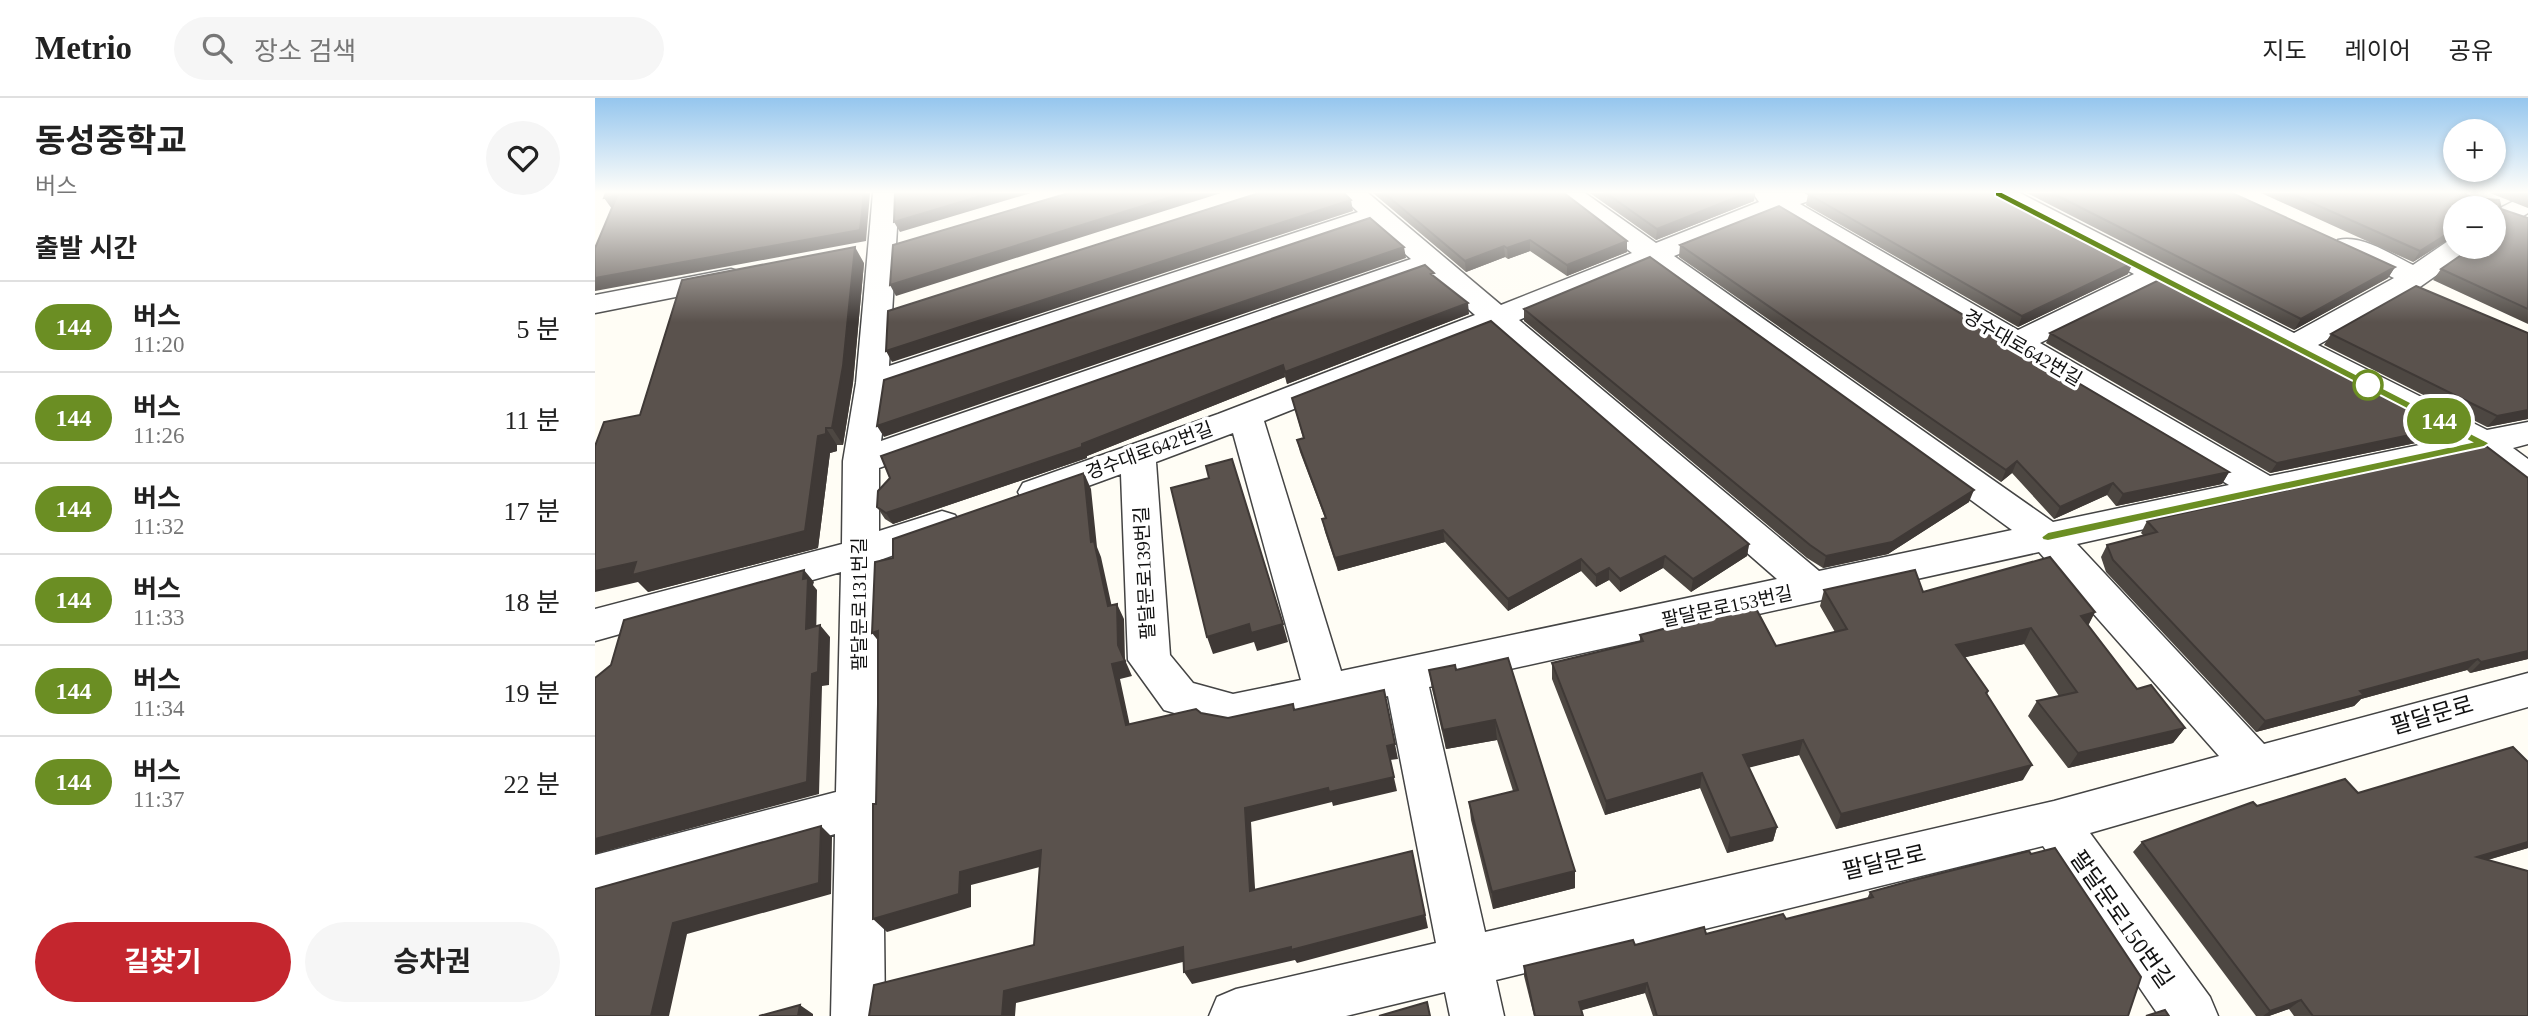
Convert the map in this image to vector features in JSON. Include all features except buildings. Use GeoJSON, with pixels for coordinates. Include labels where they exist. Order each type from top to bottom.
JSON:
{"type":"FeatureCollection","features":[{"type":"Feature","properties":{"kind":"street","name":"팔달문로131번길"},"geometry":{"type":"LineString","coordinates":[[858,1016],[861,461],[872,383],[890,311],[883,236]]}},
{"type":"Feature","properties":{"kind":"street"},"geometry":{"type":"LineString","coordinates":[[872,383],[1314,236]]}},
{"type":"Feature","properties":{"kind":"street"},"geometry":{"type":"LineString","coordinates":[[1401,236],[1812,587]]}},
{"type":"Feature","properties":{"kind":"street"},"geometry":{"type":"LineString","coordinates":[[1628,236],[2048,537],[2255,765]]}},
{"type":"Feature","properties":{"kind":"street","name":"경수대로642번길"},"geometry":{"type":"LineString","coordinates":[[1011,500],[1245,415],[1496,318],[1695,236]]}},
{"type":"Feature","properties":{"kind":"street","name":"경수대로642번길"},"geometry":{"type":"LineString","coordinates":[[1844,236],[2016,343],[2266,490]]}},
{"type":"Feature","properties":{"kind":"street"},"geometry":{"type":"LineString","coordinates":[[2080,236],[2484,443],[2528,477]]}},
{"type":"Feature","properties":{"kind":"street"},"geometry":{"type":"LineString","coordinates":[[2329,238],[2443,299]]}},
{"type":"Feature","properties":{"kind":"street"},"geometry":{"type":"LineString","coordinates":[[2293,346],[2411,280],[2443,258]]}},
{"type":"Feature","properties":{"kind":"street"},"geometry":{"type":"LineString","coordinates":[[861,461],[1431,262]]}},
{"type":"Feature","properties":{"kind":"street"},"geometry":{"type":"LineString","coordinates":[[595,304],[759,272]]}},
{"type":"Feature","properties":{"kind":"street"},"geometry":{"type":"LineString","coordinates":[[2016,343],[2155,275]]}},
{"type":"Feature","properties":{"kind":"street"},"geometry":{"type":"LineString","coordinates":[[1245,415],[1326,692]]}},
{"type":"Feature","properties":{"kind":"street","name":"팔달문로153번길"},"geometry":{"type":"LineString","coordinates":[[1405,675],[2528,433]]}},
{"type":"Feature","properties":{"kind":"street","name":"팔달문로139번길"},"geometry":{"type":"LineString","coordinates":[[1138,456],[1149,660],[1179,697],[1233,712],[1405,675]]}},
{"type":"Feature","properties":{"kind":"street"},"geometry":{"type":"LineString","coordinates":[[595,625],[859,553],[973,513]]}},
{"type":"Feature","properties":{"kind":"street"},"geometry":{"type":"LineString","coordinates":[[1405,675],[1477,1016]]}},
{"type":"Feature","properties":{"kind":"street","name":"팔달문로"},"geometry":{"type":"LineString","coordinates":[[1236,1016],[2054,822],[2528,690]]}},
{"type":"Feature","properties":{"kind":"street"},"geometry":{"type":"LineString","coordinates":[[595,878],[859,807]]}},
{"type":"Feature","properties":{"kind":"street","name":"팔달문로150번길"},"geometry":{"type":"LineString","coordinates":[[2054,822],[2190,1016]]}},
{"type":"Feature","properties":{"kind":"bus line","name":"144"},"geometry":{"type":"LineString","coordinates":[[2048,537],[2484,443],[2080,236]]}}]}
